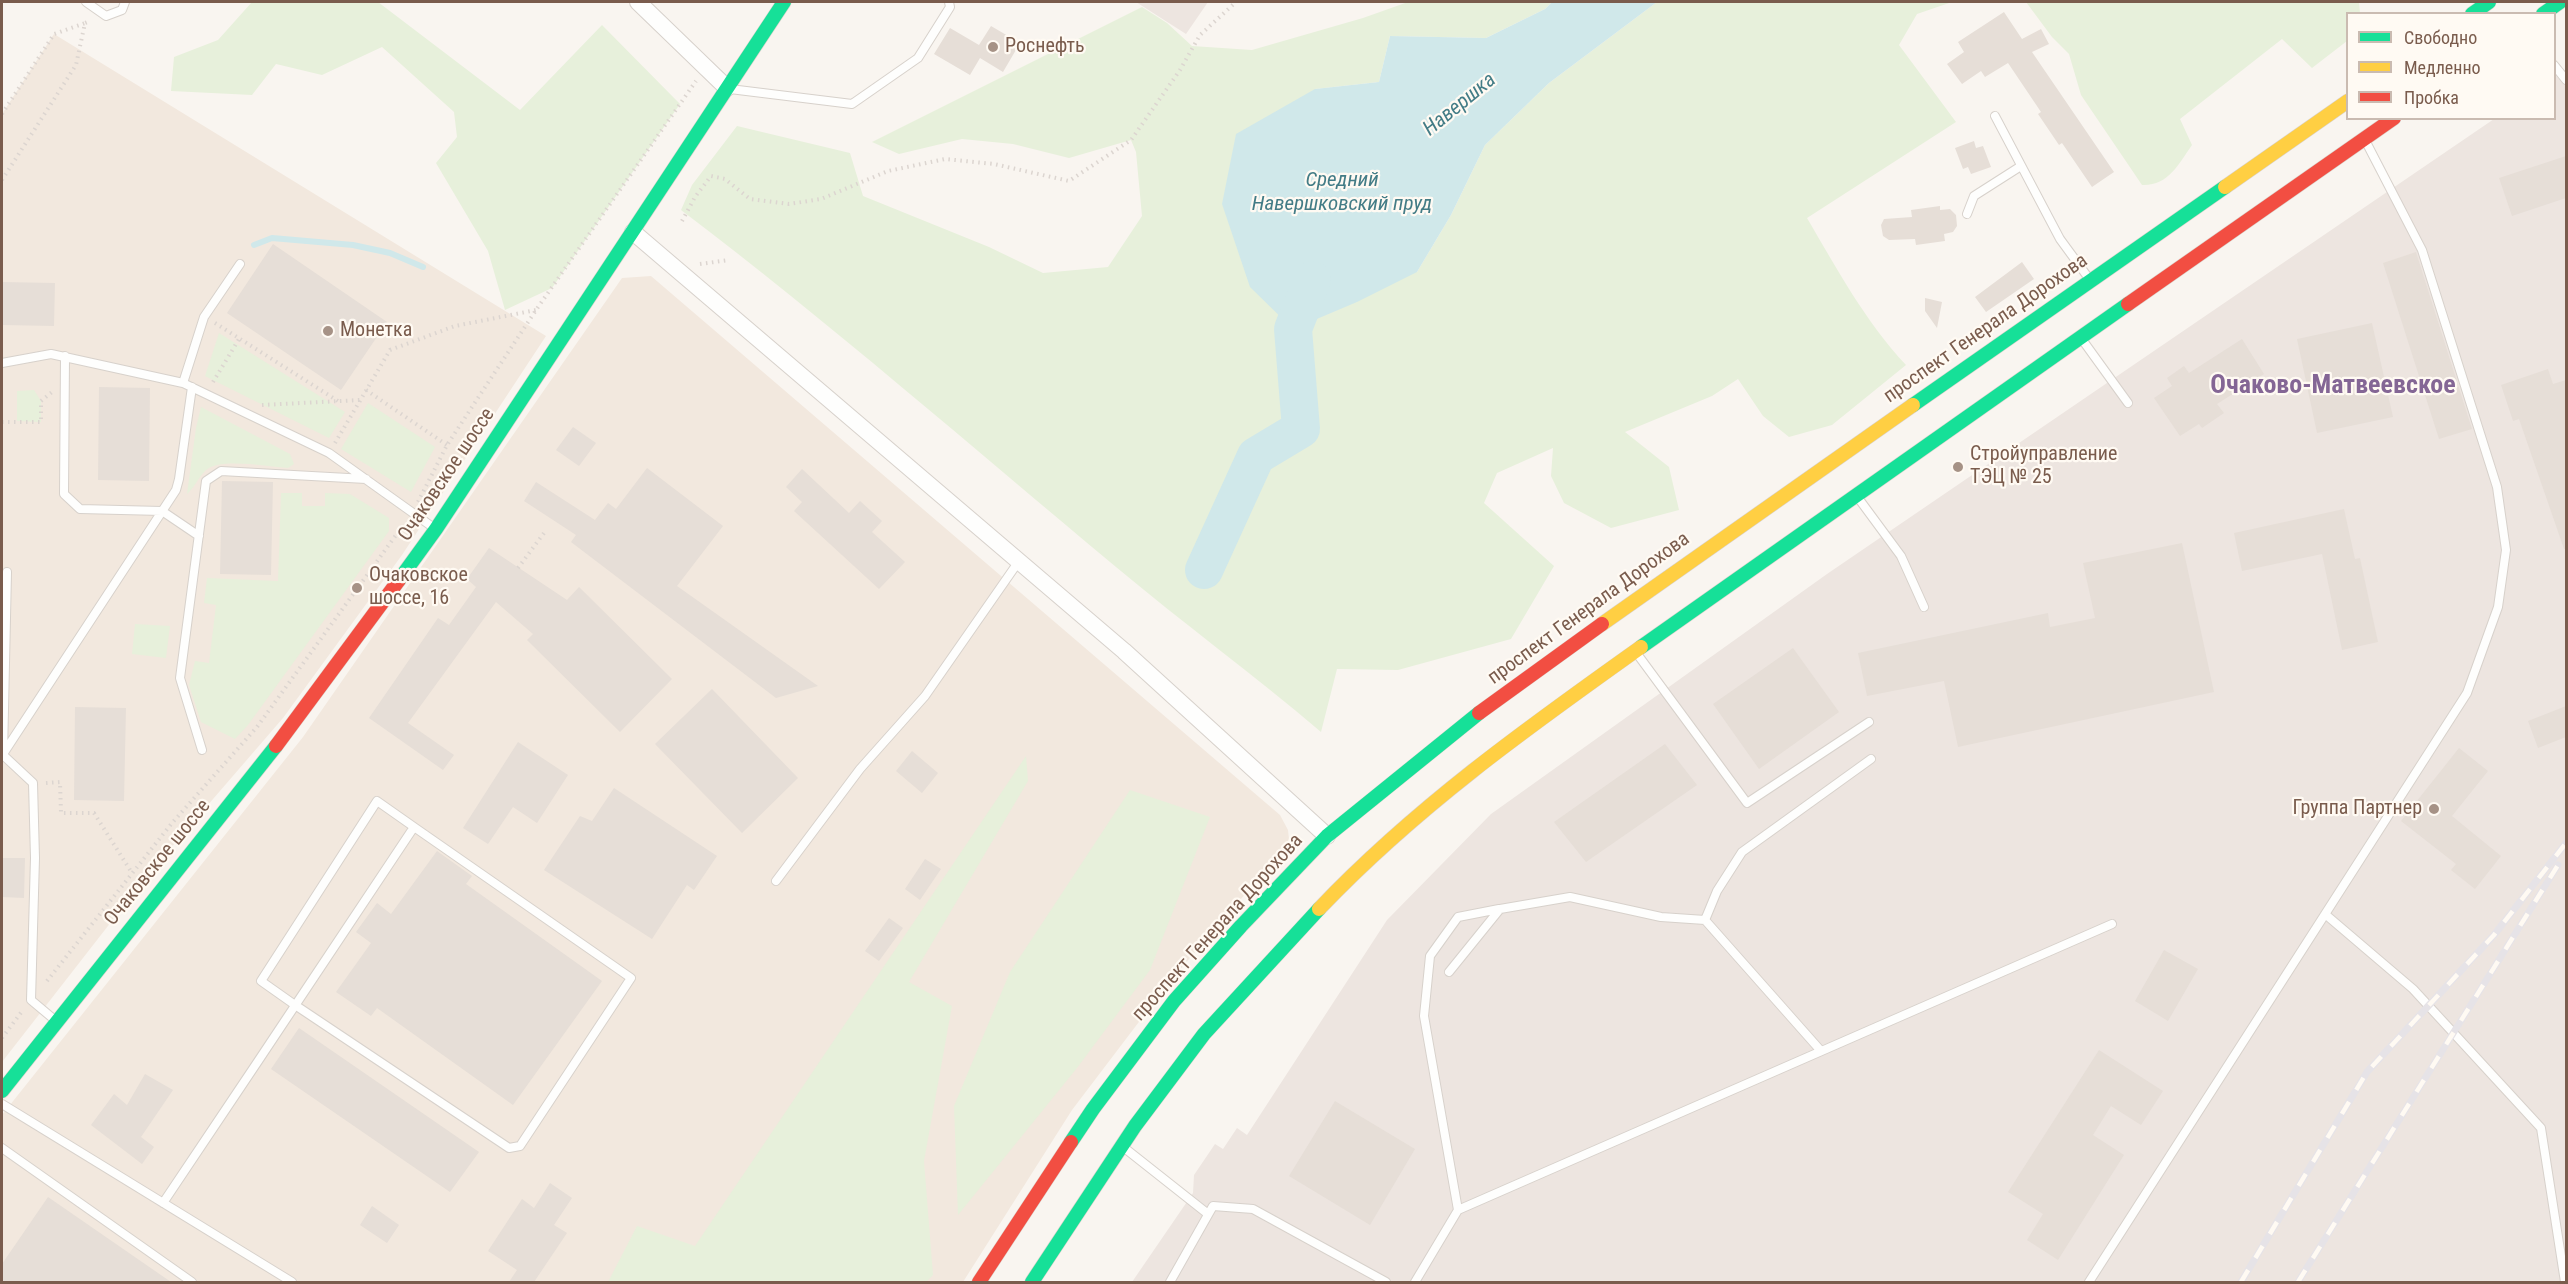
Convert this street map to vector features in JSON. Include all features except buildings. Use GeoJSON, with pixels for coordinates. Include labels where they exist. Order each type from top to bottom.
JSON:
{"type":"FeatureCollection","features":[{"type":"Feature","properties":{"kind":"main road","name":"Очаковское шоссе"},"geometry":{"type":"LineString","coordinates":[[2,1091],[286,734],[436,529],[784,2]]}},
{"type":"Feature","properties":{"kind":"main road"},"geometry":{"type":"LineString","coordinates":[[2475,12],[2489,2]]}},
{"type":"Feature","properties":{"kind":"main road"},"geometry":{"type":"LineString","coordinates":[[2546,12],[2560,2]]}},
{"type":"Feature","properties":{"kind":"main road","name":"проспект Генерала Дорохова"},"geometry":{"type":"LineString","coordinates":[[979,1282],[1093,1108],[1174,1001],[1241,926],[1327,836],[1412,765],[1501,696],[2090,280],[2346,102]]}},
{"type":"Feature","properties":{"kind":"main road"},"geometry":{"type":"LineString","coordinates":[[1032,1282],[1122,1146],[1204,1034],[1271,959],[1360,866],[1443,793],[1635,650],[2391,120]]}},
{"type":"Feature","properties":{"kind":"street"},"geometry":{"type":"LineString","coordinates":[[638,2],[727,88]]}},
{"type":"Feature","properties":{"kind":"street"},"geometry":{"type":"LineString","coordinates":[[633,232],[1125,651],[1327,836]]}},
{"type":"Feature","properties":{"kind":"lane"},"geometry":{"type":"LineString","coordinates":[[86,2],[106,16],[122,10],[125,2]]}},
{"type":"Feature","properties":{"kind":"lane"},"geometry":{"type":"LineString","coordinates":[[727,88],[852,104],[918,58],[950,7],[949,2]]}},
{"type":"Feature","properties":{"kind":"lane"},"geometry":{"type":"LineString","coordinates":[[2556,68],[2566,80]]}},
{"type":"Feature","properties":{"kind":"lane"},"geometry":{"type":"LineString","coordinates":[[1995,116],[2060,239],[2090,280]]}},
{"type":"Feature","properties":{"kind":"lane"},"geometry":{"type":"LineString","coordinates":[[2089,1282],[2467,693],[2498,607],[2506,550],[2497,487],[2422,250],[2365,139]]}},
{"type":"Feature","properties":{"kind":"lane"},"geometry":{"type":"LineString","coordinates":[[1967,214],[1974,196],[2021,166]]}},
{"type":"Feature","properties":{"kind":"lane"},"geometry":{"type":"LineString","coordinates":[[183,383],[204,317],[240,264]]}},
{"type":"Feature","properties":{"kind":"lane"},"geometry":{"type":"LineString","coordinates":[[2080,338],[2128,403]]}},
{"type":"Feature","properties":{"kind":"lane"},"geometry":{"type":"LineString","coordinates":[[2,363],[51,354],[183,383],[329,453],[436,529]]}},
{"type":"Feature","properties":{"kind":"lane"},"geometry":{"type":"LineString","coordinates":[[65,357],[64,494],[80,509],[162,511],[199,536]]}},
{"type":"Feature","properties":{"kind":"lane"},"geometry":{"type":"LineString","coordinates":[[2,755],[176,490],[180,478],[192,387]]}},
{"type":"Feature","properties":{"kind":"lane"},"geometry":{"type":"LineString","coordinates":[[202,750],[180,678],[206,481],[221,471],[366,479]]}},
{"type":"Feature","properties":{"kind":"lane"},"geometry":{"type":"LineString","coordinates":[[1856,495],[1901,556],[1924,607]]}},
{"type":"Feature","properties":{"kind":"lane"},"geometry":{"type":"LineString","coordinates":[[776,881],[861,769],[926,696],[1019,561]]}},
{"type":"Feature","properties":{"kind":"lane"},"geometry":{"type":"LineString","coordinates":[[7,572],[2,755],[33,783],[36,858],[31,1000],[56,1021]]}},
{"type":"Feature","properties":{"kind":"lane"},"geometry":{"type":"LineString","coordinates":[[1635,650],[1747,803],[1869,722]]}},
{"type":"Feature","properties":{"kind":"lane"},"geometry":{"type":"LineString","coordinates":[[1705,920],[1717,891],[1742,852],[1871,759]]}},
{"type":"Feature","properties":{"kind":"lane"},"geometry":{"type":"LineString","coordinates":[[377,801],[631,978],[520,1146],[508,1148],[296,1005],[261,981],[377,801]]}},
{"type":"Feature","properties":{"kind":"lane"},"geometry":{"type":"LineString","coordinates":[[163,1203],[414,827]]}},
{"type":"Feature","properties":{"kind":"lane"},"geometry":{"type":"LineString","coordinates":[[1458,1210],[1424,1016],[1430,956],[1458,917],[1570,897],[1661,917],[1705,920],[1821,1051]]}},
{"type":"Feature","properties":{"kind":"lane"},"geometry":{"type":"LineString","coordinates":[[1449,972],[1500,909]]}},
{"type":"Feature","properties":{"kind":"lane"},"geometry":{"type":"LineString","coordinates":[[2325,914],[2413,989],[2541,1128],[2565,1282]]}},
{"type":"Feature","properties":{"kind":"lane"},"geometry":{"type":"LineString","coordinates":[[1415,1282],[1458,1210],[2112,924]]}},
{"type":"Feature","properties":{"kind":"lane"},"geometry":{"type":"LineString","coordinates":[[2,1104],[292,1282]]}},
{"type":"Feature","properties":{"kind":"lane"},"geometry":{"type":"LineString","coordinates":[[1122,1146],[1209,1214]]}},
{"type":"Feature","properties":{"kind":"lane"},"geometry":{"type":"LineString","coordinates":[[2,1148],[192,1282]]}},
{"type":"Feature","properties":{"kind":"lane"},"geometry":{"type":"LineString","coordinates":[[1170,1282],[1213,1206],[1253,1209],[1386,1282]]}},
{"type":"Feature","properties":{"kind":"path"},"geometry":{"type":"LineString","coordinates":[[682,221],[695,197],[711,176],[724,179],[750,198],[789,204],[821,199],[888,171],[945,159],[994,164],[1069,181],[1131,140],[1180,70],[1200,35],[1236,2]]}},
{"type":"Feature","properties":{"kind":"path"},"geometry":{"type":"LineString","coordinates":[[2,114],[54,34],[106,16]]}},
{"type":"Feature","properties":{"kind":"path"},"geometry":{"type":"LineString","coordinates":[[2,180],[76,65],[85,23]]}},
{"type":"Feature","properties":{"kind":"path"},"geometry":{"type":"LineString","coordinates":[[2,1038],[172,823],[256,727],[413,512],[447,446],[536,310],[705,67]]}},
{"type":"Feature","properties":{"kind":"path"},"geometry":{"type":"LineString","coordinates":[[335,442],[390,350],[455,326],[536,310]]}},
{"type":"Feature","properties":{"kind":"path"},"geometry":{"type":"LineString","coordinates":[[204,317],[338,401]]}},
{"type":"Feature","properties":{"kind":"path"},"geometry":{"type":"LineString","coordinates":[[206,393],[239,339]]}},
{"type":"Feature","properties":{"kind":"path"},"geometry":{"type":"LineString","coordinates":[[366,390],[447,446]]}},
{"type":"Feature","properties":{"kind":"path"},"geometry":{"type":"LineString","coordinates":[[233,406],[361,400]]}},
{"type":"Feature","properties":{"kind":"path"},"geometry":{"type":"LineString","coordinates":[[2,422],[41,422],[42,401]]}},
{"type":"Feature","properties":{"kind":"path"},"geometry":{"type":"LineString","coordinates":[[518,568],[544,533]]}},
{"type":"Feature","properties":{"kind":"path"},"geometry":{"type":"LineString","coordinates":[[33,783],[60,782],[61,813],[94,813],[132,873]]}},
{"type":"Feature","properties":{"kind":"shaded area"},"geometry":{"type":"Polygon","coordinates":[[[1136,2],[1208,2],[1186,34],[1136,2]]]}},
{"type":"Feature","properties":{"kind":"shaded area"},"geometry":{"type":"Polygon","coordinates":[[[54,34],[546,336],[402,555],[283,718],[150,872],[2,1062],[2,114],[54,34]]]}},
{"type":"Feature","properties":{"kind":"shaded area"},"geometry":{"type":"Polygon","coordinates":[[[2566,69],[2566,1282],[1132,1282],[1193,1193],[1194,1175],[1215,1144],[1223,1149],[1237,1128],[1247,1135],[1387,920],[1491,814],[1827,574],[2493,120],[2556,120],[2556,76],[2566,69]]]}},
{"type":"Feature","properties":{"kind":"shaded area"},"geometry":{"type":"Polygon","coordinates":[[[651,276],[1280,815],[1288,830],[1289,839],[1285,848],[1170,981],[1072,1110],[963,1282],[2,1282],[2,1115],[303,737],[622,278],[651,276]]]}},
{"type":"Feature","properties":{"kind":"green space"},"geometry":{"type":"Polygon","coordinates":[[[252,2],[378,2],[520,110],[602,25],[680,104],[552,288],[505,310],[488,251],[436,163],[457,137],[454,112],[382,47],[322,75],[276,64],[252,95],[171,91],[174,57],[218,40],[252,2]]]}},
{"type":"Feature","properties":{"kind":"green space"},"geometry":{"type":"Polygon","coordinates":[[[1408,2],[1552,2],[1545,9],[1486,38],[1390,36],[1379,82],[1315,89],[1417,272],[1451,215],[1485,145],[1549,83],[1657,2],[1952,2],[1917,14],[1899,45],[1956,122],[1807,218],[1877,331],[1906,365],[1832,425],[1789,437],[1763,416],[1738,379],[1712,396],[1625,432],[1669,467],[1679,510],[1611,528],[1564,503],[1551,476],[1553,448],[1497,473],[1484,503],[1554,566],[1511,639],[1398,670],[1337,669],[1321,732],[1116,567],[846,341],[681,210],[692,185],[737,126],[850,153],[863,196],[989,247],[1043,273],[1108,267],[1142,216],[1136,152],[1131,140],[1069,158],[1013,144],[962,139],[899,154],[872,142],[1142,7],[1167,23],[1192,46],[1252,50],[1363,18],[1408,2]]]}},
{"type":"Feature","properties":{"kind":"green space"},"geometry":{"type":"Polygon","coordinates":[[[2026,2],[2359,2],[2360,12],[2346,12],[2346,42],[2312,68],[2282,39],[2180,119],[2192,145],[2172,173],[2159,182],[2151,184],[2142,185],[2081,95],[2069,54],[2052,37],[2026,2]]]}},
{"type":"Feature","properties":{"kind":"green space"},"geometry":{"type":"Polygon","coordinates":[[[219,333],[345,412],[329,438],[205,376],[219,333]]]}},
{"type":"Feature","properties":{"kind":"green space"},"geometry":{"type":"Polygon","coordinates":[[[34,390],[41,401],[41,422],[17,421],[17,391],[34,390]]]}},
{"type":"Feature","properties":{"kind":"green space"},"geometry":{"type":"Polygon","coordinates":[[[368,403],[435,447],[411,492],[341,449],[368,403]]]}},
{"type":"Feature","properties":{"kind":"green space"},"geometry":{"type":"Polygon","coordinates":[[[201,407],[290,454],[294,464],[288,468],[221,464],[205,471],[187,494],[201,407]]]}},
{"type":"Feature","properties":{"kind":"green space"},"geometry":{"type":"Polygon","coordinates":[[[281,493],[302,493],[302,506],[325,506],[325,493],[350,494],[389,518],[389,531],[248,725],[235,739],[201,722],[189,685],[195,661],[209,663],[216,605],[204,603],[207,578],[278,581],[281,493]]]}},
{"type":"Feature","properties":{"kind":"green space"},"geometry":{"type":"Polygon","coordinates":[[[135,624],[170,626],[166,658],[132,654],[135,624]]]}},
{"type":"Feature","properties":{"kind":"green space"},"geometry":{"type":"Polygon","coordinates":[[[1026,756],[1028,781],[909,982],[952,1006],[924,1161],[933,1275],[926,1282],[608,1282],[637,1226],[695,1246],[1026,756]]]}},
{"type":"Feature","properties":{"kind":"green space"},"geometry":{"type":"Polygon","coordinates":[[[1130,790],[1210,817],[1150,970],[1077,1068],[958,1215],[954,1106],[1010,972],[1130,790]]]}},
{"type":"Feature","properties":{"kind":"water","name":"Средний Навершковский пруд"},"geometry":{"type":"Polygon","coordinates":[[[1552,2],[1657,2],[1549,83],[1485,145],[1451,215],[1417,272],[1357,302],[1293,329],[1250,287],[1222,204],[1236,134],[1315,89],[1379,82],[1390,36],[1486,38],[1545,9],[1552,2]]]}},
{"type":"Feature","properties":{"kind":"waterway"},"geometry":{"type":"LineString","coordinates":[[254,245],[272,238],[353,245],[390,253],[423,267]]}},
{"type":"Feature","properties":{"kind":"waterway","name":"Навершка"},"geometry":{"type":"LineString","coordinates":[[1204,570],[1256,456],[1301,429],[1293,329],[1312,280]]}},
{"type":"Feature","properties":{"kind":"railway"},"geometry":{"type":"LineString","coordinates":[[2241,1282],[2367,1072],[2494,935],[2566,843]]}},
{"type":"Feature","properties":{"kind":"railway"},"geometry":{"type":"LineString","coordinates":[[2298,1282],[2558,865]]}},
{"type":"Feature","properties":{"kind":"traffic: fast"},"geometry":{"type":"LineString","coordinates":[[399,580],[436,529],[784,2]]}},
{"type":"Feature","properties":{"kind":"traffic: fast"},"geometry":{"type":"LineString","coordinates":[[2475,12],[2489,2]]}},
{"type":"Feature","properties":{"kind":"traffic: fast"},"geometry":{"type":"LineString","coordinates":[[2546,12],[2560,2]]}},
{"type":"Feature","properties":{"kind":"traffic: fast"},"geometry":{"type":"LineString","coordinates":[[1913,405],[2225,187]]}},
{"type":"Feature","properties":{"kind":"traffic: fast"},"geometry":{"type":"LineString","coordinates":[[1641,647],[2128,304]]}},
{"type":"Feature","properties":{"kind":"traffic: fast"},"geometry":{"type":"LineString","coordinates":[[1071,1142],[1174,1001],[1241,926],[1327,836],[1479,713]]}},
{"type":"Feature","properties":{"kind":"traffic: fast"},"geometry":{"type":"LineString","coordinates":[[2,1091],[276,746]]}},
{"type":"Feature","properties":{"kind":"traffic: fast"},"geometry":{"type":"LineString","coordinates":[[1032,1282],[1135,1126],[1204,1034],[1319,909]]}},
{"type":"Feature","properties":{"kind":"traffic: slow"},"geometry":{"type":"LineString","coordinates":[[2225,187],[2346,102]]}},
{"type":"Feature","properties":{"kind":"traffic: slow"},"geometry":{"type":"LineString","coordinates":[[1602,624],[1913,405]]}},
{"type":"Feature","properties":{"kind":"traffic: slow"},"geometry":{"type":"LineString","coordinates":[[1319,909],[1394,837],[1473,770],[1641,647]]}},
{"type":"Feature","properties":{"kind":"traffic: jam"},"geometry":{"type":"LineString","coordinates":[[2128,304],[2391,120]]}},
{"type":"Feature","properties":{"kind":"traffic: jam"},"geometry":{"type":"LineString","coordinates":[[276,746],[399,580]]}},
{"type":"Feature","properties":{"kind":"traffic: jam"},"geometry":{"type":"LineString","coordinates":[[1479,713],[1602,624]]}},
{"type":"Feature","properties":{"kind":"traffic: jam"},"geometry":{"type":"LineString","coordinates":[[979,1282],[1071,1142]]}},
{"type":"Feature","properties":{"kind":"place","name":"Роснефть"},"geometry":{"type":"Point","coordinates":[993,47]}},
{"type":"Feature","properties":{"kind":"place","name":"Монетка"},"geometry":{"type":"Point","coordinates":[328,331]}},
{"type":"Feature","properties":{"kind":"place","name":"Стройуправление ТЭЦ № 25"},"geometry":{"type":"Point","coordinates":[1958,467]}},
{"type":"Feature","properties":{"kind":"place","name":"Очаковское шоссе, 16"},"geometry":{"type":"Point","coordinates":[357,588]}},
{"type":"Feature","properties":{"kind":"place","name":"Группа Партнер"},"geometry":{"type":"Point","coordinates":[2434,809]}},
{"type":"Feature","properties":{"kind":"district","name":"Очаково-Матвеевское"},"geometry":{"type":"Point","coordinates":[2333,386]}}]}
